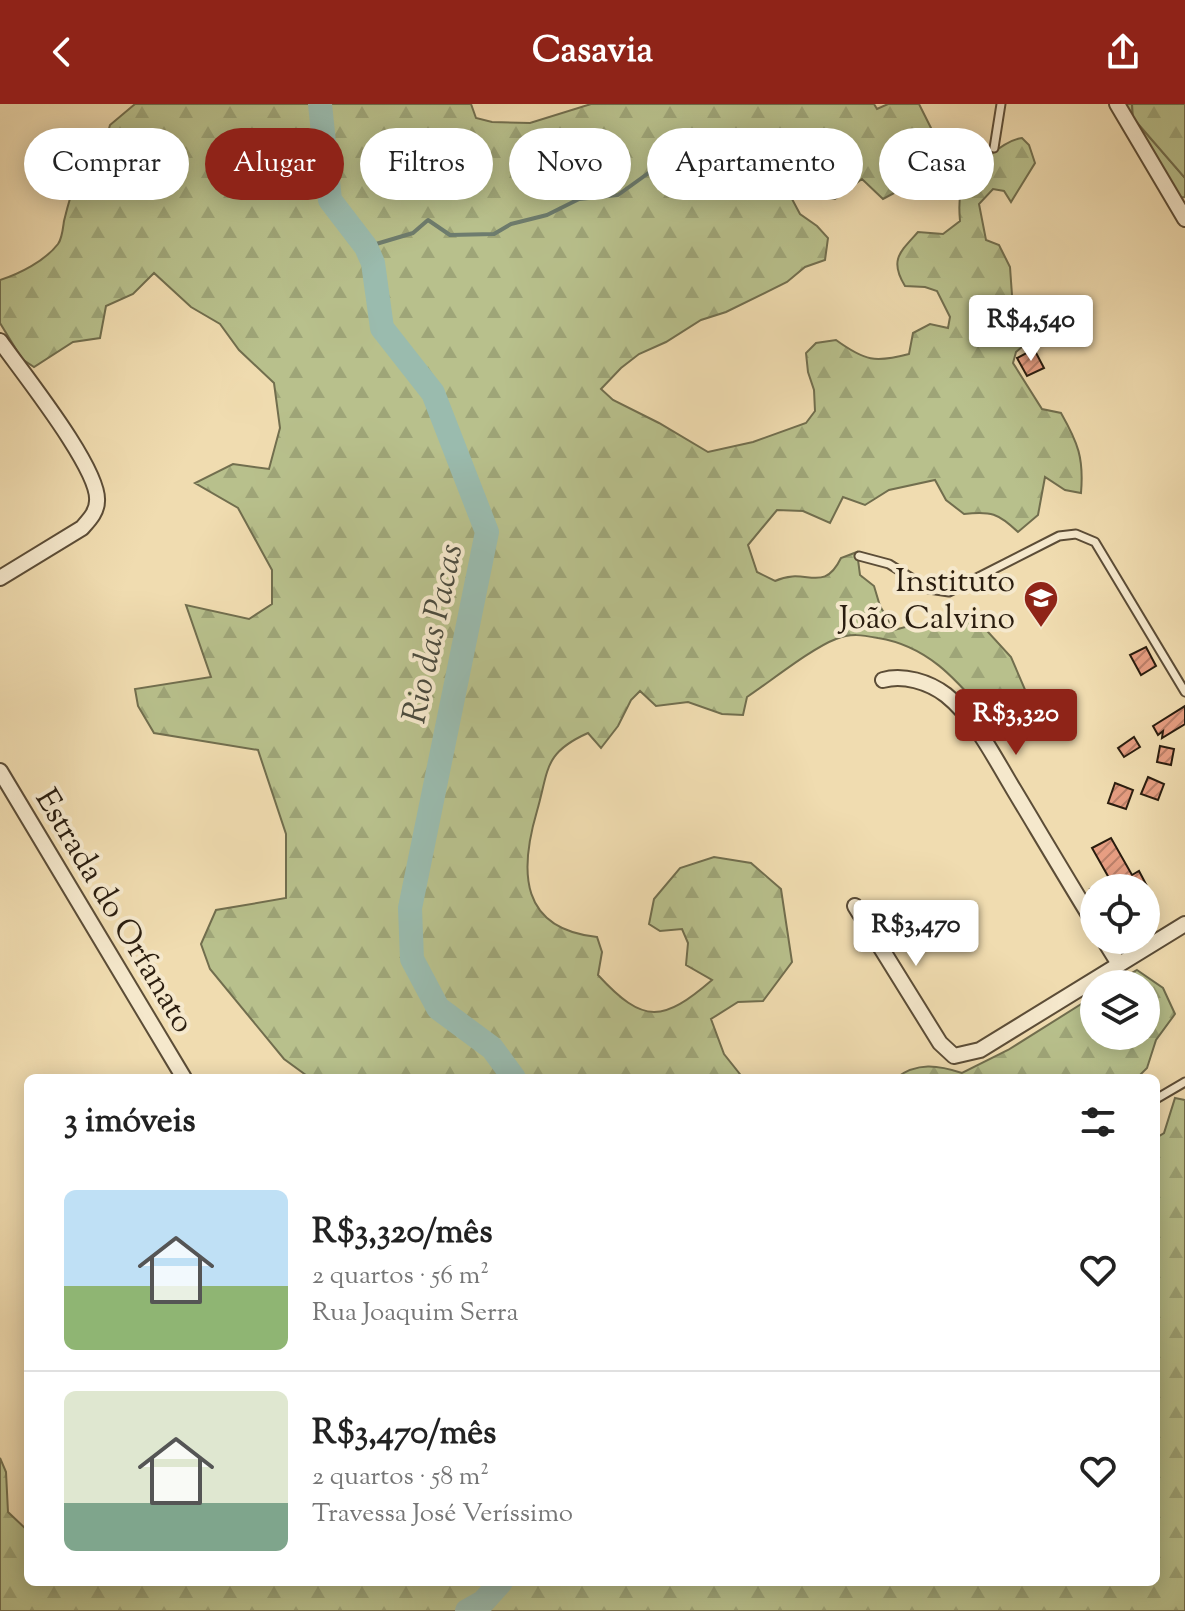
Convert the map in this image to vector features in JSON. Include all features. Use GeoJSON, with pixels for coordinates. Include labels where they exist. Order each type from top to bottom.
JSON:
{"type":"FeatureCollection","features":[{"type":"Feature","properties":{"kind":"street"},"geometry":{"type":"LineString","coordinates":[[1117,104],[1185,219]]}},
{"type":"Feature","properties":{"kind":"street"},"geometry":{"type":"LineString","coordinates":[[0,341],[57,419],[90,473],[96,490],[97,507],[82,528],[0,578]]}},
{"type":"Feature","properties":{"kind":"street"},"geometry":{"type":"LineString","coordinates":[[883,680],[912,679],[944,693],[959,707],[987,745],[1080,900]]}},
{"type":"Feature","properties":{"kind":"street","name":"Estrada do Orfanato"},"geometry":{"type":"LineString","coordinates":[[0,771],[182,1074]]}},
{"type":"Feature","properties":{"kind":"street"},"geometry":{"type":"LineString","coordinates":[[855,906],[940,1043],[954,1056],[980,1050],[1185,924]]}},
{"type":"Feature","properties":{"kind":"street"},"geometry":{"type":"LineString","coordinates":[[1113,954],[1119,964]]}},
{"type":"Feature","properties":{"kind":"lane"},"geometry":{"type":"LineString","coordinates":[[994,148],[1001,104]]}},
{"type":"Feature","properties":{"kind":"lane"},"geometry":{"type":"LineString","coordinates":[[859,556],[889,564],[929,589],[949,592],[1059,536],[1086,536],[1095,542],[1122,583],[1185,692]]}},
{"type":"Feature","properties":{"kind":"lane"},"geometry":{"type":"LineString","coordinates":[[1160,1097],[1185,1082]]}},
{"type":"Feature","properties":{"kind":"green space"},"geometry":{"type":"Polygon","coordinates":[[[135,104],[471,104],[476,118],[492,122],[530,123],[591,104],[874,104],[877,109],[888,104],[919,104],[931,128],[879,128],[879,195],[863,180],[863,128],[647,128],[647,200],[793,200],[800,214],[828,238],[825,260],[805,267],[787,282],[726,312],[701,320],[666,342],[639,354],[601,389],[613,400],[708,452],[753,442],[806,423],[815,411],[806,353],[816,343],[836,340],[863,356],[887,359],[909,354],[913,333],[930,324],[948,328],[950,317],[937,291],[905,286],[897,263],[906,245],[918,232],[943,234],[960,221],[959,200],[983,200],[979,204],[986,240],[999,245],[1010,267],[1012,295],[1029,341],[1016,352],[1013,363],[1042,409],[1061,413],[1076,442],[1082,470],[1081,493],[1065,490],[1045,477],[1038,515],[1018,532],[994,515],[964,514],[946,500],[935,480],[889,490],[865,505],[843,497],[830,523],[803,511],[777,510],[748,545],[757,572],[775,581],[796,576],[820,578],[834,569],[841,558],[857,552],[860,575],[874,586],[880,606],[894,630],[936,621],[978,621],[1011,657],[1032,706],[999,729],[960,685],[932,660],[898,643],[862,635],[847,636],[815,650],[747,697],[743,715],[722,714],[688,702],[656,706],[640,691],[601,748],[588,733],[563,748],[550,764],[531,834],[528,876],[531,894],[539,910],[553,923],[572,932],[597,937],[602,952],[598,975],[628,1003],[641,1010],[667,1010],[712,980],[686,965],[688,943],[682,929],[660,931],[649,924],[654,899],[680,868],[714,857],[751,863],[781,889],[792,962],[763,1001],[738,1002],[711,1019],[724,1054],[740,1074],[305,1074],[284,1059],[210,969],[201,944],[216,910],[286,898],[286,834],[258,750],[154,733],[138,706],[135,689],[211,677],[186,605],[249,619],[272,604],[272,570],[238,508],[195,483],[233,464],[269,469],[280,428],[274,383],[239,350],[220,324],[191,307],[154,273],[133,294],[106,306],[100,338],[73,342],[34,367],[22,359],[0,323],[0,280],[31,266],[58,244],[69,200],[189,200],[189,128],[109,128],[135,104]]]}},
{"type":"Feature","properties":{"kind":"green space"},"geometry":{"type":"Polygon","coordinates":[[[1122,104],[1132,104],[1133,118],[1185,178],[1185,197],[1177,198],[1122,104]]]}},
{"type":"Feature","properties":{"kind":"green space"},"geometry":{"type":"Polygon","coordinates":[[[1132,104],[1185,104],[1185,178],[1133,118],[1132,104]]]}},
{"type":"Feature","properties":{"kind":"green space"},"geometry":{"type":"Polygon","coordinates":[[[1022,138],[1029,145],[1035,163],[1011,202],[1004,191],[994,189],[994,152],[1022,138]]]}},
{"type":"Feature","properties":{"kind":"green space"},"geometry":{"type":"Polygon","coordinates":[[[1160,986],[1163,988],[1175,1014],[1160,1035],[1160,986]]]}},
{"type":"Feature","properties":{"kind":"green space"},"geometry":{"type":"Polygon","coordinates":[[[1080,1005],[1080,1050],[1153,1050],[1147,1068],[1141,1074],[902,1074],[928,1066],[962,1073],[1008,1050],[1080,1005]]]}},
{"type":"Feature","properties":{"kind":"green space"},"geometry":{"type":"Polygon","coordinates":[[[1175,1098],[1185,1100],[1185,1611],[0,1611],[0,1458],[6,1472],[8,1512],[24,1527],[24,1586],[1160,1586],[1160,1136],[1164,1133],[1175,1098]]]}},
{"type":"Feature","properties":{"kind":"building"},"geometry":{"type":"Polygon","coordinates":[[[1034,349],[1044,368],[1027,376],[1017,358],[1034,349]]]}},
{"type":"Feature","properties":{"kind":"building"},"geometry":{"type":"Polygon","coordinates":[[[1146,647],[1156,666],[1141,675],[1130,655],[1146,647]]]}},
{"type":"Feature","properties":{"kind":"building"},"geometry":{"type":"Polygon","coordinates":[[[1185,706],[1185,724],[1162,738],[1163,731],[1158,735],[1153,726],[1185,706]]]}},
{"type":"Feature","properties":{"kind":"building"},"geometry":{"type":"Polygon","coordinates":[[[1134,737],[1140,747],[1124,757],[1118,748],[1134,737]]]}},
{"type":"Feature","properties":{"kind":"building"},"geometry":{"type":"Polygon","coordinates":[[[1160,746],[1174,749],[1171,765],[1157,762],[1160,746]]]}},
{"type":"Feature","properties":{"kind":"building"},"geometry":{"type":"Polygon","coordinates":[[[1148,777],[1164,784],[1158,800],[1141,794],[1148,777]]]}},
{"type":"Feature","properties":{"kind":"building"},"geometry":{"type":"Polygon","coordinates":[[[1115,783],[1133,790],[1126,809],[1108,803],[1115,783]]]}},
{"type":"Feature","properties":{"kind":"building"},"geometry":{"type":"Polygon","coordinates":[[[1111,838],[1131,874],[1107,874],[1092,848],[1111,838]]]}},
{"type":"Feature","properties":{"kind":"waterway","name":"Rio das Pacas"},"geometry":{"type":"LineString","coordinates":[[320,104],[330,200],[366,247],[373,263],[382,328],[433,393],[487,532],[410,908],[412,959],[438,1008],[492,1048],[511,1074]]}},
{"type":"Feature","properties":{"kind":"waterway"},"geometry":{"type":"LineString","coordinates":[[366,247],[413,233],[428,220],[450,235],[494,234],[511,224],[547,215],[579,199],[618,195],[647,174]]}},
{"type":"Feature","properties":{"kind":"waterway","name":"Rio das Pacas"},"geometry":{"type":"LineString","coordinates":[[467,1611],[483,1602],[497,1586]]}},
{"type":"Feature","properties":{"kind":"place","name":"Instituto João Calvino"},"geometry":{"type":"Point","coordinates":[1041,629]}}]}
